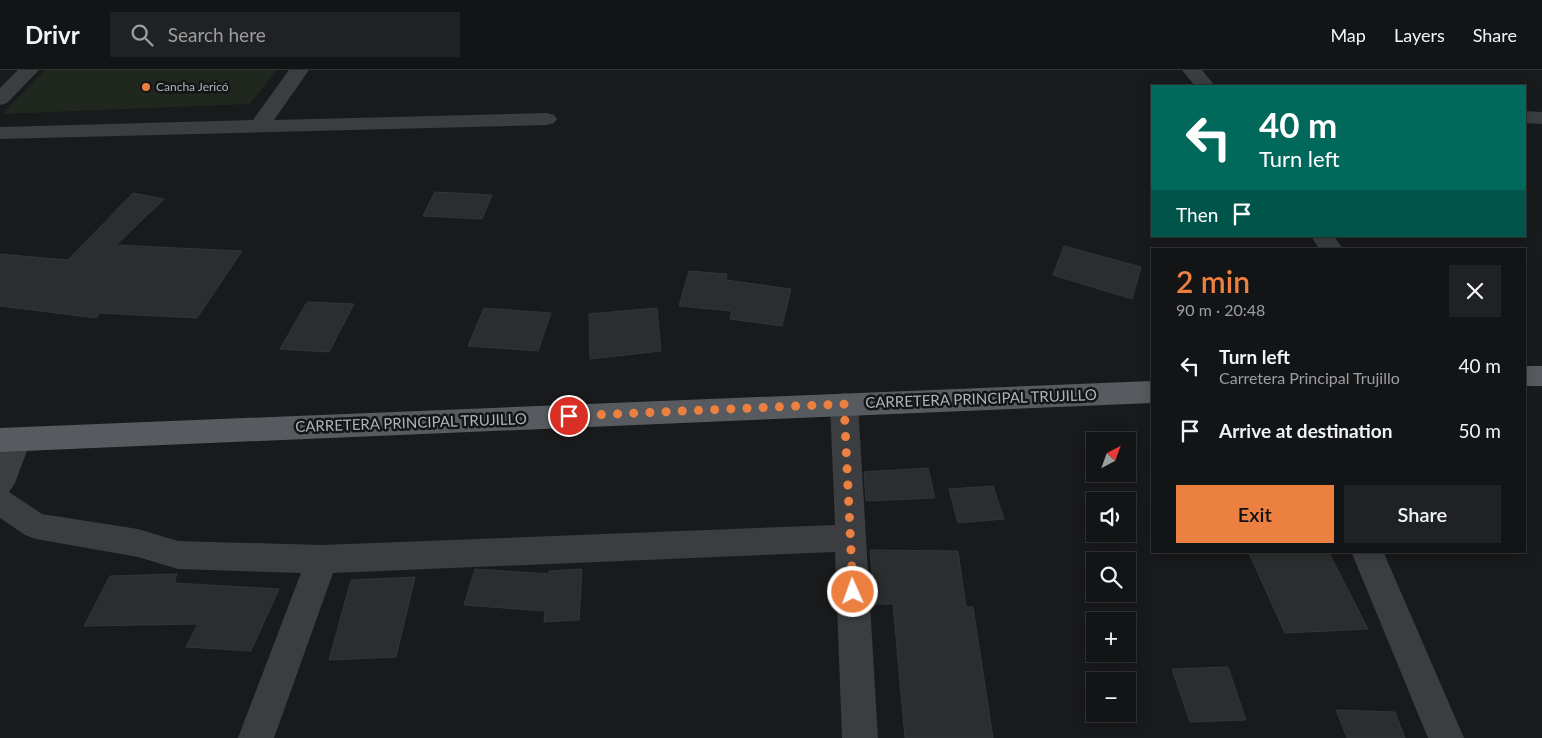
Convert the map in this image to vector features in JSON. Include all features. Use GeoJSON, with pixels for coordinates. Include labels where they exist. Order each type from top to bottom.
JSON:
{"type":"FeatureCollection","features":[{"type":"Feature","properties":{"kind":"main road"},"geometry":{"type":"LineString","coordinates":[[1526,376],[1542,376]]}},
{"type":"Feature","properties":{"kind":"main road","name":"CARRETERA PRINCIPAL TRUJILLO"},"geometry":{"type":"LineString","coordinates":[[9,440],[1151,392]]}},
{"type":"Feature","properties":{"kind":"street"},"geometry":{"type":"LineString","coordinates":[[0,99],[29,70]]}},
{"type":"Feature","properties":{"kind":"street"},"geometry":{"type":"LineString","coordinates":[[259,126],[299,70]]}},
{"type":"Feature","properties":{"kind":"street"},"geometry":{"type":"LineString","coordinates":[[1192,70],[1203,85]]}},
{"type":"Feature","properties":{"kind":"street"},"geometry":{"type":"LineString","coordinates":[[1526,117],[1542,118]]}},
{"type":"Feature","properties":{"kind":"street"},"geometry":{"type":"LineString","coordinates":[[0,133],[547,119]]}},
{"type":"Feature","properties":{"kind":"street"},"geometry":{"type":"LineString","coordinates":[[1323,237],[1329,248]]}},
{"type":"Feature","properties":{"kind":"street"},"geometry":{"type":"LineString","coordinates":[[844,404],[860,738]]}},
{"type":"Feature","properties":{"kind":"street"},"geometry":{"type":"LineString","coordinates":[[0,483],[9,440]]}},
{"type":"Feature","properties":{"kind":"street"},"geometry":{"type":"LineString","coordinates":[[0,502],[36,526],[138,542],[178,555],[322,559],[851,538]]}},
{"type":"Feature","properties":{"kind":"street"},"geometry":{"type":"LineString","coordinates":[[1368,553],[1446,738]]}},
{"type":"Feature","properties":{"kind":"street"},"geometry":{"type":"LineString","coordinates":[[256,738],[322,559]]}},
{"type":"Feature","properties":{"kind":"shaded area","name":"Cancha Jericó"},"geometry":{"type":"Polygon","coordinates":[[[45,70],[276,70],[250,104],[2,114],[45,70]]]}},
{"type":"Feature","properties":{"kind":"building"},"geometry":{"type":"Polygon","coordinates":[[[435,192],[492,195],[482,219],[423,216],[435,192]]]}},
{"type":"Feature","properties":{"kind":"building"},"geometry":{"type":"Polygon","coordinates":[[[133,193],[164,199],[116,245],[242,251],[197,318],[100,313],[96,318],[0,306],[0,254],[68,260],[133,193]]]}},
{"type":"Feature","properties":{"kind":"building"},"geometry":{"type":"Polygon","coordinates":[[[1064,246],[1141,267],[1132,299],[1053,275],[1064,246]]]}},
{"type":"Feature","properties":{"kind":"building"},"geometry":{"type":"Polygon","coordinates":[[[689,271],[727,274],[726,280],[791,289],[782,326],[730,319],[732,311],[679,306],[689,271]]]}},
{"type":"Feature","properties":{"kind":"building"},"geometry":{"type":"Polygon","coordinates":[[[307,302],[354,304],[329,352],[280,349],[307,302]]]}},
{"type":"Feature","properties":{"kind":"building"},"geometry":{"type":"Polygon","coordinates":[[[484,308],[551,313],[538,351],[468,346],[484,308]]]}},
{"type":"Feature","properties":{"kind":"building"},"geometry":{"type":"Polygon","coordinates":[[[657,308],[661,351],[590,359],[589,314],[657,308]]]}},
{"type":"Feature","properties":{"kind":"building"},"geometry":{"type":"Polygon","coordinates":[[[928,468],[935,498],[866,501],[864,472],[928,468]]]}},
{"type":"Feature","properties":{"kind":"building"},"geometry":{"type":"Polygon","coordinates":[[[993,486],[1004,519],[958,523],[949,489],[993,486]]]}},
{"type":"Feature","properties":{"kind":"building"},"geometry":{"type":"Polygon","coordinates":[[[870,550],[958,551],[966,607],[973,607],[993,738],[905,738],[893,604],[875,604],[870,550]]]}},
{"type":"Feature","properties":{"kind":"building"},"geometry":{"type":"Polygon","coordinates":[[[1249,553],[1329,553],[1368,629],[1285,633],[1249,553]]]}},
{"type":"Feature","properties":{"kind":"building"},"geometry":{"type":"Polygon","coordinates":[[[475,569],[549,574],[549,571],[582,569],[579,620],[544,622],[545,611],[464,605],[475,569]]]}},
{"type":"Feature","properties":{"kind":"building"},"geometry":{"type":"Polygon","coordinates":[[[177,574],[174,583],[279,589],[251,651],[186,647],[198,624],[84,626],[110,576],[177,574]]]}},
{"type":"Feature","properties":{"kind":"building"},"geometry":{"type":"Polygon","coordinates":[[[415,577],[396,657],[329,660],[351,580],[415,577]]]}},
{"type":"Feature","properties":{"kind":"building"},"geometry":{"type":"Polygon","coordinates":[[[1228,667],[1246,720],[1190,722],[1172,669],[1228,667]]]}},
{"type":"Feature","properties":{"kind":"building"},"geometry":{"type":"Polygon","coordinates":[[[1336,710],[1395,712],[1405,738],[1347,738],[1336,710]]]}},
{"type":"Feature","properties":{"kind":"place","name":"Cancha Jericó"},"geometry":{"type":"Point","coordinates":[146,87]}},
{"type":"Feature","properties":{"kind":"route"},"geometry":{"type":"LineString","coordinates":[[569,416],[844,404],[853,592]]}}]}
